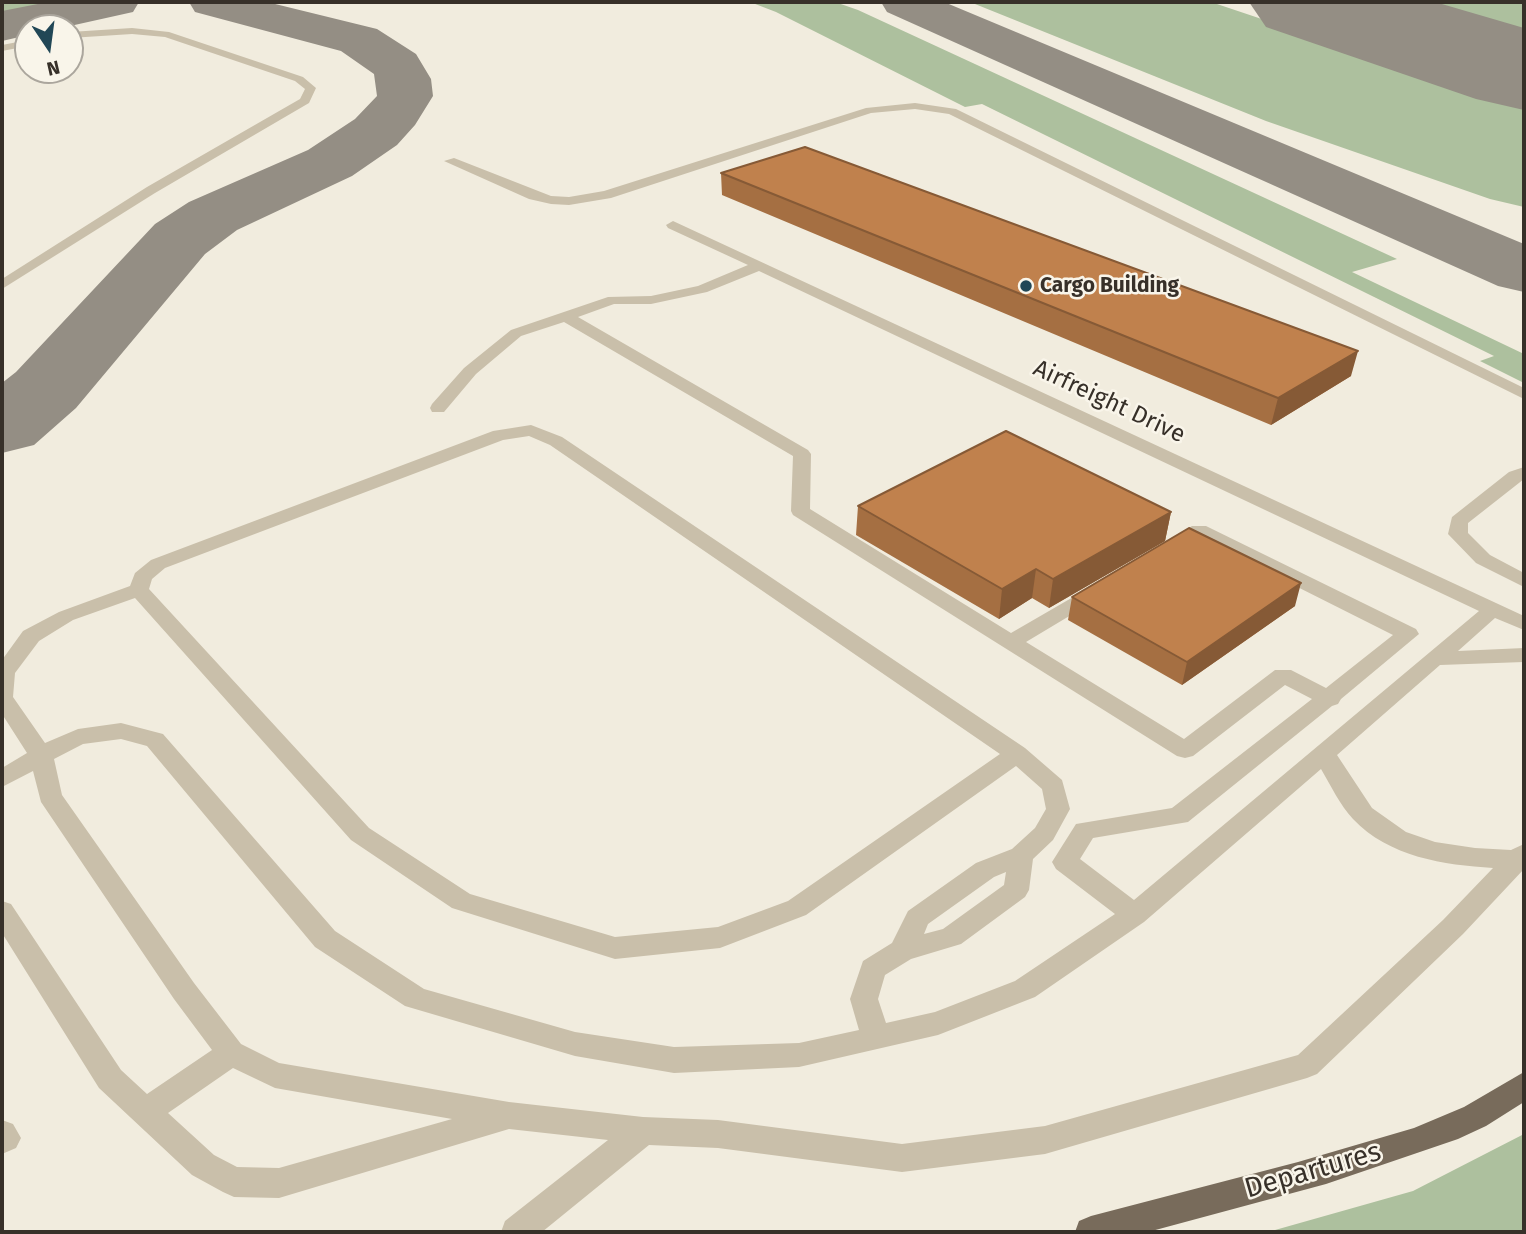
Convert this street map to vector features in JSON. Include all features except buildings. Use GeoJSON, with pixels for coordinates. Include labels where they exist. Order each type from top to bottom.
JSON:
{"type":"FeatureCollection","features":[{"type":"Feature","properties":{"kind":"main road","name":"Departures"},"geometry":{"type":"LineString","coordinates":[[1091,1232],[1341,1165],[1435,1134],[1511,1096],[1524,1084]]}},
{"type":"Feature","properties":{"kind":"street"},"geometry":{"type":"LineString","coordinates":[[2,285],[151,190],[305,101],[311,88],[299,79],[166,34],[132,31],[84,34]]}},
{"type":"Feature","properties":{"kind":"street"},"geometry":{"type":"LineString","coordinates":[[450,161],[534,196],[569,201],[607,195],[870,110],[915,106],[952,111],[1524,394]]}},
{"type":"Feature","properties":{"kind":"street","name":"Airfreight Drive"},"geometry":{"type":"LineString","coordinates":[[673,225],[1524,624]]}},
{"type":"Feature","properties":{"kind":"street"},"geometry":{"type":"LineString","coordinates":[[438,408],[470,371],[516,333],[613,300],[651,300],[702,289],[759,266]]}},
{"type":"Feature","properties":{"kind":"street"},"geometry":{"type":"LineString","coordinates":[[565,316],[802,454],[800,512],[1185,750],[1283,675],[1330,699]]}},
{"type":"Feature","properties":{"kind":"street"},"geometry":{"type":"LineString","coordinates":[[139,590],[142,577],[158,564],[499,435],[531,430],[556,441],[1017,754],[1053,786],[1058,809],[1044,834],[1021,856],[1016,890],[951,937],[903,950],[873,968],[864,999],[876,1038]]}},
{"type":"Feature","properties":{"kind":"street"},"geometry":{"type":"LineString","coordinates":[[1524,472],[1515,476],[1459,521],[1458,534],[1483,559],[1524,581]]}},
{"type":"Feature","properties":{"kind":"street"},"geometry":{"type":"LineString","coordinates":[[1135,915],[1065,862],[1085,830],[1179,817],[1408,634],[1199,530],[1152,558]]}},
{"type":"Feature","properties":{"kind":"street"},"geometry":{"type":"LineString","coordinates":[[1011,642],[1116,579]]}},
{"type":"Feature","properties":{"kind":"street"},"geometry":{"type":"LineString","coordinates":[[139,590],[359,834],[461,901],[615,948],[720,937],[797,908],[1017,754]]}},
{"type":"Feature","properties":{"kind":"street"},"geometry":{"type":"LineString","coordinates":[[139,590],[66,615],[31,636],[4,672],[2,697],[41,755],[50,796],[184,991],[231,1053],[275,1074],[509,1115],[643,1131],[718,1134],[902,1158],[1045,1140],[1307,1065],[1453,927],[1520,857]]}},
{"type":"Feature","properties":{"kind":"street"},"geometry":{"type":"LineString","coordinates":[[2,779],[41,755],[78,737],[121,731],[155,740],[324,939],[415,998],[575,1044],[674,1060],[799,1055],[938,1023],[1025,989],[1135,915],[1493,609]]}},
{"type":"Feature","properties":{"kind":"street"},"geometry":{"type":"LineString","coordinates":[[1435,659],[1524,655]]}},
{"type":"Feature","properties":{"kind":"street"},"geometry":{"type":"LineString","coordinates":[[1325,754],[1363,814],[1391,835],[1425,851],[1477,859],[1520,857]]}},
{"type":"Feature","properties":{"kind":"street"},"geometry":{"type":"LineString","coordinates":[[2,911],[110,1079],[203,1165],[234,1182],[279,1183],[509,1115]]}},
{"type":"Feature","properties":{"kind":"street"},"geometry":{"type":"LineString","coordinates":[[146,1112],[231,1053]]}},
{"type":"Feature","properties":{"kind":"street"},"geometry":{"type":"LineString","coordinates":[[517,1232],[643,1131]]}},
{"type":"Feature","properties":{"kind":"green space"},"geometry":{"type":"Polygon","coordinates":[[[2,2],[77,2],[14,14],[14,16],[2,19],[2,2]]]}},
{"type":"Feature","properties":{"kind":"green space"},"geometry":{"type":"Polygon","coordinates":[[[750,2],[835,2],[858,10],[1397,259],[1352,272],[1524,354],[1524,383],[1480,361],[1494,356],[982,104],[965,107],[776,12],[750,2]]]}},
{"type":"Feature","properties":{"kind":"green space"},"geometry":{"type":"Polygon","coordinates":[[[970,2],[1211,2],[1524,107],[1524,207],[1490,199],[1266,121],[970,2]]]}},
{"type":"Feature","properties":{"kind":"green space"},"geometry":{"type":"Polygon","coordinates":[[[1407,2],[1524,2],[1524,36],[1407,2]]]}},
{"type":"Feature","properties":{"kind":"green space"},"geometry":{"type":"Polygon","coordinates":[[[1524,1134],[1524,1232],[1268,1232],[1413,1191],[1524,1134]]]}},
{"type":"Feature","properties":{"kind":"taxiway"},"geometry":{"type":"LineString","coordinates":[[2,26],[116,2]]}},
{"type":"Feature","properties":{"kind":"taxiway"},"geometry":{"type":"LineString","coordinates":[[2,426],[46,390],[180,239],[213,216],[330,163],[376,132],[405,96],[404,79],[397,65],[359,40],[212,2]]}},
{"type":"Feature","properties":{"kind":"taxiway"},"geometry":{"type":"LineString","coordinates":[[904,2],[1524,270]]}},
{"type":"Feature","properties":{"kind":"runway"},"geometry":{"type":"LineString","coordinates":[[1308,2],[1524,70]]}},
{"type":"Feature","properties":{"kind":"place","name":"Cargo Building"},"geometry":{"type":"Point","coordinates":[1026,286]}}]}
